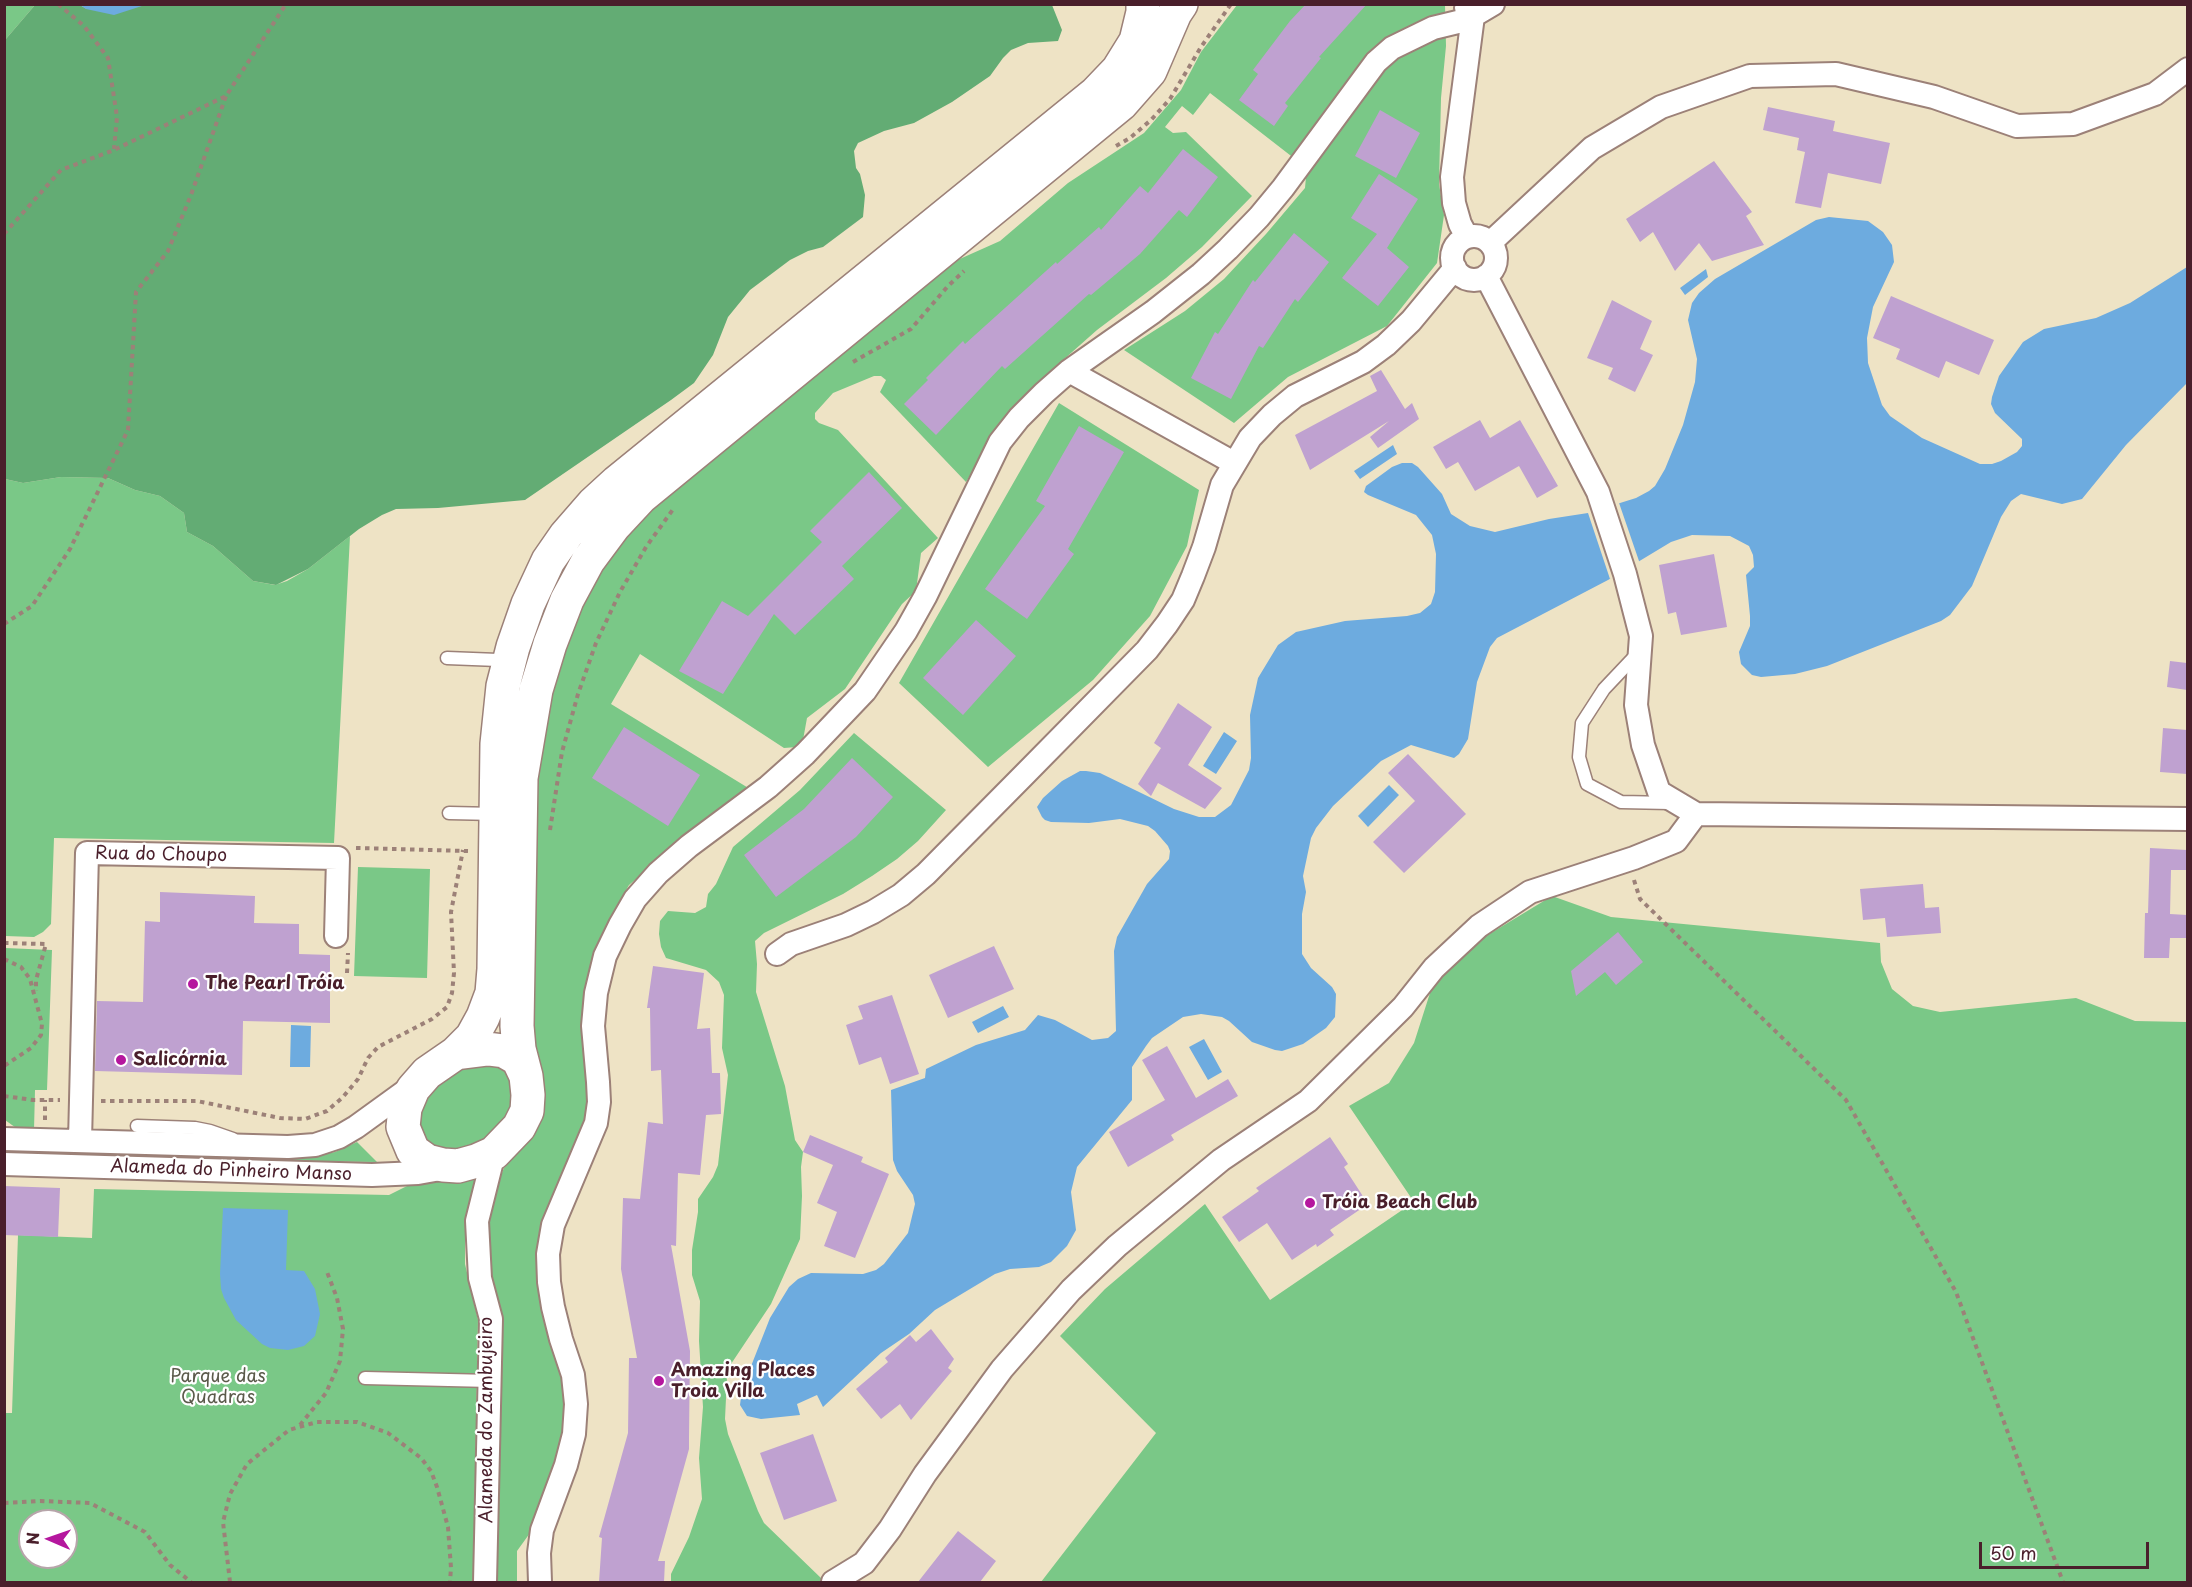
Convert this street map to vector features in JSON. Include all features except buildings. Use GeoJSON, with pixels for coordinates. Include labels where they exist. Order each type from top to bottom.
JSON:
{"type":"FeatureCollection","features":[{"type":"Feature","properties":{"kind":"main road"},"geometry":{"type":"LineString","coordinates":[[1143,4],[1136,41],[1118,70],[1096,93],[653,452],[593,504],[566,535],[548,561],[528,604],[503,686],[497,744],[492,993],[472,1037],[456,1053],[427,1073],[413,1089],[405,1108],[403,1127],[407,1139],[413,1151],[428,1161],[458,1166],[494,1153],[519,1126],[527,1111],[526,1077],[519,1049],[517,1026],[521,778],[536,690],[546,656],[567,600],[588,561],[614,526],[641,497],[1121,104],[1150,71],[1181,4]]}},
{"type":"Feature","properties":{"kind":"main road"},"geometry":{"type":"LineString","coordinates":[[456,1053],[488,1049],[504,1052],[518,1059],[526,1077]]}},
{"type":"Feature","properties":{"kind":"street"},"geometry":{"type":"LineString","coordinates":[[1467,237],[1460,224],[1454,203],[1452,177],[1479,8]]}},
{"type":"Feature","properties":{"kind":"street"},"geometry":{"type":"LineString","coordinates":[[540,1582],[539,1552],[542,1530],[566,1465],[574,1434],[576,1404],[573,1375],[553,1307],[548,1254],[553,1225],[596,1123],[599,1092],[593,1026],[596,993],[605,956],[635,899],[658,873],[689,846],[768,787],[798,761],[865,690],[906,631],[925,597],[1000,442],[1018,418],[1069,371],[1153,312],[1228,249],[1259,218],[1283,188],[1376,62],[1392,48],[1479,8]]}},
{"type":"Feature","properties":{"kind":"street"},"geometry":{"type":"LineString","coordinates":[[1490,243],[1592,148],[1661,107],[1750,76],[1836,74],[1934,97],[2017,126],[2073,124],[2155,94],[2187,69]]}},
{"type":"Feature","properties":{"kind":"street"},"geometry":{"type":"LineString","coordinates":[[1467,237],[1480,237],[1490,243],[1496,252],[1495,267],[1486,276],[1476,280],[1460,275],[1452,260],[1453,251],[1460,241],[1467,237]]}},
{"type":"Feature","properties":{"kind":"street"},"geometry":{"type":"LineString","coordinates":[[777,954],[791,944],[846,925],[873,912],[909,888],[934,866],[1147,650],[1183,600],[1204,547],[1222,485],[1250,438],[1272,415],[1295,396],[1363,362],[1386,345],[1411,321],[1455,268]]}},
{"type":"Feature","properties":{"kind":"street"},"geometry":{"type":"LineString","coordinates":[[1486,276],[1598,492],[1625,574],[1641,636],[1636,705],[1643,746],[1659,792],[1686,808],[2187,819]]}},
{"type":"Feature","properties":{"kind":"street"},"geometry":{"type":"LineString","coordinates":[[1069,371],[1234,463]]}},
{"type":"Feature","properties":{"kind":"street"},"geometry":{"type":"LineString","coordinates":[[833,1582],[864,1563],[890,1529],[924,1474],[1002,1369],[1071,1290],[1117,1246],[1221,1160],[1308,1101],[1403,1007],[1434,968],[1479,926],[1530,892],[1676,841],[1686,808]]}},
{"type":"Feature","properties":{"kind":"street","name":"Rua do Choupo"},"geometry":{"type":"LineString","coordinates":[[80,1141],[87,853],[338,858],[342,943]]}},
{"type":"Feature","properties":{"kind":"street","name":"Alameda do Pinheiro Manso"},"geometry":{"type":"LineString","coordinates":[[4,1139],[269,1146],[315,1144],[339,1137],[356,1127],[420,1081]]}},
{"type":"Feature","properties":{"kind":"street","name":"Alameda do Zambujeiro"},"geometry":{"type":"LineString","coordinates":[[485,1582],[491,1319],[480,1278],[477,1221],[494,1153]]}},
{"type":"Feature","properties":{"kind":"street","name":"Alameda do Pinheiro Manso"},"geometry":{"type":"LineString","coordinates":[[4,1164],[372,1175],[418,1173],[458,1166]]}},
{"type":"Feature","properties":{"kind":"lane"},"geometry":{"type":"LineString","coordinates":[[1640,652],[1604,689],[1582,723],[1580,757],[1587,784],[1621,802],[1686,808]]}},
{"type":"Feature","properties":{"kind":"lane"},"geometry":{"type":"LineString","coordinates":[[447,658],[498,660],[509,663]]}},
{"type":"Feature","properties":{"kind":"lane"},"geometry":{"type":"LineString","coordinates":[[449,813],[497,814]]}},
{"type":"Feature","properties":{"kind":"lane"},"geometry":{"type":"LineString","coordinates":[[137,1126],[203,1129],[237,1140],[269,1146]]}},
{"type":"Feature","properties":{"kind":"lane"},"geometry":{"type":"LineString","coordinates":[[364,1378],[491,1381]]}},
{"type":"Feature","properties":{"kind":"path"},"geometry":{"type":"LineString","coordinates":[[58,4],[84,26],[108,58],[117,117],[114,150]]}},
{"type":"Feature","properties":{"kind":"path"},"geometry":{"type":"LineString","coordinates":[[4,624],[33,606],[70,549],[128,430],[136,292],[168,251],[191,195],[226,96],[286,4]]}},
{"type":"Feature","properties":{"kind":"path"},"geometry":{"type":"LineString","coordinates":[[1108,151],[1130,138],[1170,99],[1200,46],[1231,4]]}},
{"type":"Feature","properties":{"kind":"path"},"geometry":{"type":"LineString","coordinates":[[4,234],[60,170],[114,150],[226,96]]}},
{"type":"Feature","properties":{"kind":"path"},"geometry":{"type":"LineString","coordinates":[[846,367],[911,329],[948,286],[972,263]]}},
{"type":"Feature","properties":{"kind":"path"},"geometry":{"type":"LineString","coordinates":[[549,833],[562,752],[578,693],[596,643],[620,592],[641,556],[677,504]]}},
{"type":"Feature","properties":{"kind":"path"},"geometry":{"type":"LineString","coordinates":[[351,848],[496,851]]}},
{"type":"Feature","properties":{"kind":"path"},"geometry":{"type":"LineString","coordinates":[[4,1096],[33,1100],[197,1101],[280,1118],[305,1119],[327,1111],[358,1079],[368,1058],[378,1047],[432,1019],[447,1007],[452,993],[454,973],[451,912],[464,850]]}},
{"type":"Feature","properties":{"kind":"path"},"geometry":{"type":"LineString","coordinates":[[1626,860],[1640,899],[1846,1100],[1956,1292],[2063,1582]]}},
{"type":"Feature","properties":{"kind":"path"},"geometry":{"type":"LineString","coordinates":[[4,943],[46,944],[36,980],[36,1000]]}},
{"type":"Feature","properties":{"kind":"path"},"geometry":{"type":"LineString","coordinates":[[342,943],[347,973]]}},
{"type":"Feature","properties":{"kind":"path"},"geometry":{"type":"LineString","coordinates":[[4,958],[21,967],[30,979],[41,1014],[41,1035],[31,1048],[4,1066]]}},
{"type":"Feature","properties":{"kind":"path"},"geometry":{"type":"LineString","coordinates":[[300,1426],[326,1393],[340,1361],[343,1329],[337,1298],[327,1272]]}},
{"type":"Feature","properties":{"kind":"path"},"geometry":{"type":"LineString","coordinates":[[230,1582],[223,1522],[230,1494],[247,1464],[289,1430],[317,1422],[357,1422],[388,1433],[421,1458],[437,1487],[448,1527],[450,1582]]}},
{"type":"Feature","properties":{"kind":"path"},"geometry":{"type":"LineString","coordinates":[[4,1503],[40,1501],[90,1503],[145,1532],[170,1565],[191,1582]]}},
{"type":"Feature","properties":{"kind":"green space"},"geometry":{"type":"Polygon","coordinates":[[[145,4],[1052,5],[1062,30],[1058,41],[1028,43],[1011,50],[990,76],[952,102],[914,123],[884,131],[858,143],[854,151],[856,168],[860,174],[865,195],[863,217],[823,247],[790,260],[750,290],[728,317],[713,355],[694,383],[671,400],[525,500],[438,508],[396,509],[359,529],[308,569],[276,585],[253,581],[213,546],[187,532],[184,513],[160,496],[135,490],[108,478],[61,477],[23,483],[5,479],[5,40],[35,5],[80,5],[87,9],[145,4]]]}},
{"type":"Feature","properties":{"kind":"green space"},"geometry":{"type":"Polygon","coordinates":[[[5,5],[35,5],[5,40],[5,5]]]}},
{"type":"Feature","properties":{"kind":"green space"},"geometry":{"type":"Polygon","coordinates":[[[1237,5],[1445,5],[1446,46],[1441,98],[1439,184],[1444,215],[1437,263],[1387,326],[1288,377],[1234,423],[1124,350],[1185,311],[1224,279],[1305,188],[1306,177],[1304,170],[1295,159],[1210,93],[1193,115],[1182,106],[1165,127],[1173,133],[1186,132],[1252,196],[1202,247],[1166,278],[1097,330],[1036,384],[1007,415],[966,482],[880,392],[886,380],[881,376],[874,376],[833,393],[815,413],[815,419],[819,423],[838,430],[938,538],[921,553],[916,591],[902,604],[845,689],[807,718],[803,740],[797,747],[784,748],[640,654],[611,704],[750,789],[689,834],[629,885],[612,915],[601,945],[590,1112],[554,1193],[560,1363],[568,1411],[562,1451],[530,1533],[517,1551],[517,1582],[491,1582],[489,1283],[485,1232],[497,1185],[504,1168],[515,1154],[533,1055],[535,794],[546,699],[591,582],[642,513],[944,266],[1000,241],[1068,183],[1144,133],[1181,90],[1201,52],[1237,5]]]}},
{"type":"Feature","properties":{"kind":"green space"},"geometry":{"type":"Polygon","coordinates":[[[1059,403],[1199,490],[1187,546],[1150,616],[1093,680],[988,767],[899,683],[1059,403]]]}},
{"type":"Feature","properties":{"kind":"green space"},"geometry":{"type":"Polygon","coordinates":[[[61,477],[108,478],[135,490],[160,496],[184,513],[187,532],[213,546],[253,581],[275,585],[287,581],[308,569],[350,536],[334,843],[54,838],[51,924],[34,937],[5,936],[5,479],[23,483],[61,477]]]}},
{"type":"Feature","properties":{"kind":"green space"},"geometry":{"type":"Polygon","coordinates":[[[854,733],[946,810],[918,841],[897,859],[843,894],[764,933],[755,941],[756,992],[785,1086],[795,1140],[803,1152],[800,1239],[771,1304],[731,1364],[727,1377],[725,1419],[728,1434],[764,1523],[823,1582],[671,1582],[671,1574],[689,1537],[702,1499],[699,1458],[703,1407],[699,1341],[700,1301],[692,1275],[692,1250],[698,1199],[718,1165],[728,1075],[722,1048],[724,995],[719,982],[706,970],[666,958],[661,947],[660,921],[668,911],[695,913],[706,907],[708,894],[716,884],[733,847],[800,790],[854,733]]]}},
{"type":"Feature","properties":{"kind":"green space"},"geometry":{"type":"Polygon","coordinates":[[[358,867],[430,869],[427,978],[354,976],[358,867]]]}},
{"type":"Feature","properties":{"kind":"green space"},"geometry":{"type":"Polygon","coordinates":[[[1552,896],[1611,917],[1880,943],[1881,962],[1892,989],[1913,1006],[1940,1012],[2076,998],[2135,1021],[2187,1022],[2187,1582],[1041,1582],[1156,1433],[1060,1336],[1105,1289],[1205,1204],[1270,1300],[1414,1202],[1349,1106],[1389,1083],[1414,1043],[1430,993],[1463,950],[1552,896]]]}},
{"type":"Feature","properties":{"kind":"green space"},"geometry":{"type":"Polygon","coordinates":[[[5,948],[52,950],[47,1090],[35,1090],[34,1130],[19,1130],[5,1120],[5,948]]]}},
{"type":"Feature","properties":{"kind":"green space"},"geometry":{"type":"Polygon","coordinates":[[[461,1062],[509,1067],[516,1096],[506,1123],[475,1147],[459,1152],[432,1150],[415,1122],[424,1097],[461,1062]]]}},
{"type":"Feature","properties":{"kind":"green space"},"geometry":{"type":"Polygon","coordinates":[[[357,1142],[377,1162],[273,1161],[273,1157],[316,1156],[335,1152],[357,1142]]]}},
{"type":"Feature","properties":{"kind":"green space","name":"Parque das Quadras"},"geometry":{"type":"Polygon","coordinates":[[[480,1174],[465,1227],[465,1264],[478,1320],[473,1582],[5,1582],[4,1413],[12,1413],[18,1235],[92,1238],[94,1189],[389,1195],[407,1186],[480,1174]]]}},
{"type":"Feature","properties":{"kind":"water"},"geometry":{"type":"Polygon","coordinates":[[[80,5],[145,5],[114,15],[86,9],[80,5]]]}},
{"type":"Feature","properties":{"kind":"water"},"geometry":{"type":"Polygon","coordinates":[[[1829,217],[1868,221],[1883,232],[1892,245],[1894,262],[1873,307],[1867,338],[1868,363],[1882,405],[1890,416],[1922,438],[1980,464],[1992,464],[2017,452],[2022,446],[2022,439],[1995,413],[1991,404],[1999,376],[2023,342],[2044,329],[2096,318],[2130,303],[2187,267],[2187,383],[2126,445],[2082,499],[2062,504],[2021,494],[2011,501],[2001,517],[1972,586],[1950,615],[1941,621],[1827,666],[1795,674],[1761,677],[1752,675],[1741,664],[1739,652],[1750,626],[1746,575],[1754,567],[1753,555],[1749,546],[1730,536],[1692,535],[1671,542],[1608,580],[1497,638],[1490,647],[1477,682],[1468,739],[1459,754],[1454,758],[1411,745],[1381,761],[1333,806],[1311,838],[1303,876],[1306,892],[1302,914],[1302,954],[1311,968],[1332,987],[1336,994],[1335,1017],[1326,1028],[1303,1044],[1282,1051],[1252,1042],[1222,1017],[1201,1014],[1183,1017],[1152,1038],[1146,1046],[1132,1067],[1132,1100],[1077,1167],[1071,1192],[1076,1230],[1067,1246],[1051,1262],[1039,1267],[1010,1269],[995,1274],[935,1310],[909,1334],[881,1353],[823,1407],[817,1395],[797,1404],[800,1415],[761,1419],[747,1416],[740,1405],[742,1389],[770,1318],[789,1287],[798,1279],[811,1273],[863,1274],[876,1270],[884,1264],[908,1233],[915,1204],[913,1195],[897,1171],[893,1160],[891,1090],[925,1078],[926,1069],[976,1045],[1025,1030],[1038,1015],[1055,1020],[1092,1040],[1108,1038],[1116,1031],[1114,951],[1117,937],[1147,884],[1169,859],[1170,851],[1155,831],[1148,826],[1120,819],[1089,823],[1045,820],[1037,807],[1043,798],[1062,781],[1080,771],[1086,771],[1100,773],[1174,809],[1199,817],[1215,817],[1231,805],[1249,770],[1250,715],[1258,678],[1278,645],[1296,632],[1345,621],[1407,616],[1420,613],[1431,604],[1435,592],[1436,554],[1432,535],[1416,515],[1368,495],[1364,492],[1366,486],[1392,467],[1402,463],[1412,463],[1442,494],[1451,514],[1470,526],[1495,532],[1549,519],[1588,513],[1636,498],[1649,491],[1655,486],[1665,469],[1683,425],[1695,382],[1697,359],[1688,320],[1692,303],[1699,293],[1715,279],[1816,220],[1829,217]]]}},
{"type":"Feature","properties":{"kind":"water"},"geometry":{"type":"Polygon","coordinates":[[[1706,269],[1708,277],[1685,295],[1680,288],[1706,269]]]}},
{"type":"Feature","properties":{"kind":"water"},"geometry":{"type":"Polygon","coordinates":[[[1393,445],[1397,454],[1360,479],[1354,471],[1393,445]]]}},
{"type":"Feature","properties":{"kind":"water"},"geometry":{"type":"Polygon","coordinates":[[[1224,732],[1237,741],[1216,774],[1203,766],[1224,732]]]}},
{"type":"Feature","properties":{"kind":"water"},"geometry":{"type":"Polygon","coordinates":[[[1389,785],[1399,795],[1368,827],[1358,816],[1389,785]]]}},
{"type":"Feature","properties":{"kind":"water"},"geometry":{"type":"Polygon","coordinates":[[[1003,1006],[1009,1017],[978,1033],[972,1022],[1003,1006]]]}},
{"type":"Feature","properties":{"kind":"water"},"geometry":{"type":"Polygon","coordinates":[[[291,1025],[311,1026],[310,1067],[290,1067],[291,1025]]]}},
{"type":"Feature","properties":{"kind":"water"},"geometry":{"type":"Polygon","coordinates":[[[1204,1039],[1222,1072],[1208,1080],[1189,1047],[1204,1039]]]}},
{"type":"Feature","properties":{"kind":"water"},"geometry":{"type":"Polygon","coordinates":[[[223,1208],[288,1210],[286,1270],[304,1271],[315,1289],[320,1314],[315,1336],[304,1346],[288,1350],[270,1348],[262,1344],[236,1320],[221,1289],[223,1208]]]}},
{"type":"Feature","properties":{"kind":"pier"},"geometry":{"type":"Polygon","coordinates":[[[1618,500],[1640,564],[1623,575],[1610,579],[1587,510],[1618,500]]]}},
{"type":"Feature","properties":{"kind":"place","name":"The Pearl Tróia"},"geometry":{"type":"Point","coordinates":[193,984]}},
{"type":"Feature","properties":{"kind":"place","name":"Salicórnia"},"geometry":{"type":"Point","coordinates":[121,1060]}},
{"type":"Feature","properties":{"kind":"place","name":"Tróia Beach Club"},"geometry":{"type":"Point","coordinates":[1310,1203]}},
{"type":"Feature","properties":{"kind":"place","name":"Amazing Places Troia Villa"},"geometry":{"type":"Point","coordinates":[659,1381]}}]}
